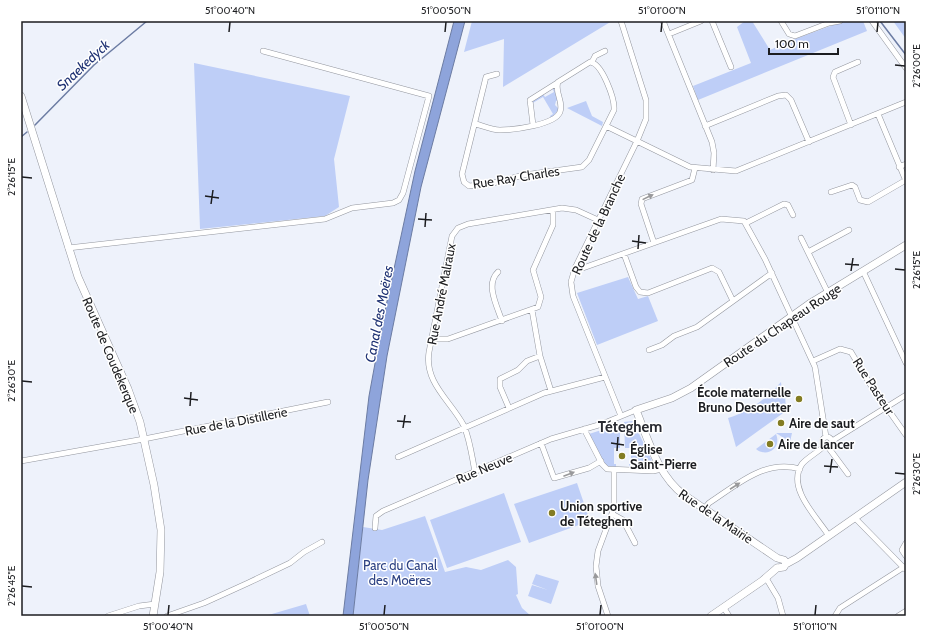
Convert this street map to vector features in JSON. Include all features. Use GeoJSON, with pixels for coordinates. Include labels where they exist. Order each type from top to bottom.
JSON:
{"type":"FeatureCollection","features":[{"type":"Feature","properties":{"kind":"main road","name":"Route de Coudekerque"},"geometry":{"type":"LineString","coordinates":[[21,96],[81,286],[131,396],[144,439],[155,489],[161,530],[161,565],[153,616]]}},
{"type":"Feature","properties":{"kind":"main road","name":"Route du Chapeau Rouge"},"geometry":{"type":"LineString","coordinates":[[636,410],[657,403],[691,388],[828,292],[906,245]]}},
{"type":"Feature","properties":{"kind":"main road","name":"Rue de la Mairie"},"geometry":{"type":"LineString","coordinates":[[636,410],[662,469],[676,489],[764,549],[772,556],[777,564]]}},
{"type":"Feature","properties":{"kind":"main road"},"geometry":{"type":"LineString","coordinates":[[711,616],[766,578],[777,564],[783,568],[786,564],[906,482]]}},
{"type":"Feature","properties":{"kind":"street","name":"Route de la Branche"},"geometry":{"type":"LineString","coordinates":[[621,416],[573,294],[571,282],[575,268],[637,141],[645,121],[647,105],[622,21]]}},
{"type":"Feature","properties":{"kind":"street"},"geometry":{"type":"LineString","coordinates":[[664,21],[713,147],[713,170]]}},
{"type":"Feature","properties":{"kind":"street"},"geometry":{"type":"LineString","coordinates":[[669,34],[702,21]]}},
{"type":"Feature","properties":{"kind":"street"},"geometry":{"type":"LineString","coordinates":[[712,21],[732,67]]}},
{"type":"Feature","properties":{"kind":"street"},"geometry":{"type":"LineString","coordinates":[[781,21],[789,34],[795,36],[829,23],[840,21]]}},
{"type":"Feature","properties":{"kind":"street"},"geometry":{"type":"LineString","coordinates":[[873,21],[906,68]]}},
{"type":"Feature","properties":{"kind":"street"},"geometry":{"type":"LineString","coordinates":[[68,248],[325,219],[352,208],[393,203],[399,200],[403,193],[429,96],[263,51]]}},
{"type":"Feature","properties":{"kind":"street"},"geometry":{"type":"LineString","coordinates":[[533,125],[530,100],[584,65],[592,62],[594,57],[605,51]]}},
{"type":"Feature","properties":{"kind":"street"},"geometry":{"type":"LineString","coordinates":[[592,62],[596,64],[603,76],[614,104],[614,110],[606,126],[695,168],[713,170],[741,170],[906,102]]}},
{"type":"Feature","properties":{"kind":"street"},"geometry":{"type":"LineString","coordinates":[[851,125],[833,77],[837,71],[858,62]]}},
{"type":"Feature","properties":{"kind":"street","name":"Rue Ray Charles"},"geometry":{"type":"LineString","coordinates":[[497,74],[489,75],[485,79],[476,124],[462,174],[464,182],[470,186],[528,174],[581,168],[588,162],[606,126]]}},
{"type":"Feature","properties":{"kind":"street"},"geometry":{"type":"LineString","coordinates":[[476,124],[498,130],[549,122],[559,114],[561,102],[557,89],[557,83]]}},
{"type":"Feature","properties":{"kind":"street"},"geometry":{"type":"LineString","coordinates":[[705,126],[778,96],[786,95],[791,100],[809,142]]}},
{"type":"Feature","properties":{"kind":"street"},"geometry":{"type":"LineString","coordinates":[[831,192],[852,185],[861,200],[869,202],[906,181],[878,114]]}},
{"type":"Feature","properties":{"kind":"street"},"geometry":{"type":"LineString","coordinates":[[899,166],[906,164]]}},
{"type":"Feature","properties":{"kind":"street"},"geometry":{"type":"LineString","coordinates":[[654,243],[641,204],[642,199],[692,180],[695,168]]}},
{"type":"Feature","properties":{"kind":"street"},"geometry":{"type":"LineString","coordinates":[[746,223],[782,204],[788,205],[794,215]]}},
{"type":"Feature","properties":{"kind":"street","name":"Rue André Malraux"},"geometry":{"type":"LineString","coordinates":[[475,472],[464,428],[431,376],[428,362],[450,244],[456,231],[468,224],[552,210],[572,209],[598,220]]}},
{"type":"Feature","properties":{"kind":"street"},"geometry":{"type":"LineString","coordinates":[[432,339],[446,339],[502,321],[538,307],[541,300],[533,269],[553,225],[552,210]]}},
{"type":"Feature","properties":{"kind":"street"},"geometry":{"type":"LineString","coordinates":[[575,268],[583,268],[722,219],[740,219],[746,223],[772,273],[813,361],[819,381],[826,437],[822,441],[848,474]]}},
{"type":"Feature","properties":{"kind":"street"},"geometry":{"type":"LineString","coordinates":[[808,252],[849,230]]}},
{"type":"Feature","properties":{"kind":"street"},"geometry":{"type":"LineString","coordinates":[[801,238],[828,292]]}},
{"type":"Feature","properties":{"kind":"street"},"geometry":{"type":"LineString","coordinates":[[624,254],[636,287],[640,292],[648,293],[712,268],[719,272],[733,301]]}},
{"type":"Feature","properties":{"kind":"street"},"geometry":{"type":"LineString","coordinates":[[863,271],[906,364]]}},
{"type":"Feature","properties":{"kind":"street"},"geometry":{"type":"LineString","coordinates":[[498,272],[493,279],[492,286],[502,321]]}},
{"type":"Feature","properties":{"kind":"street"},"geometry":{"type":"LineString","coordinates":[[650,350],[662,345],[674,336],[696,328],[772,273]]}},
{"type":"Feature","properties":{"kind":"street"},"geometry":{"type":"LineString","coordinates":[[532,310],[540,356],[551,390]]}},
{"type":"Feature","properties":{"kind":"street","name":"Rue Pasteur"},"geometry":{"type":"LineString","coordinates":[[813,361],[840,349],[849,351],[906,435]]}},
{"type":"Feature","properties":{"kind":"street"},"geometry":{"type":"LineString","coordinates":[[509,408],[500,387],[499,380],[502,377],[518,370],[527,360],[540,356]]}},
{"type":"Feature","properties":{"kind":"street"},"geometry":{"type":"LineString","coordinates":[[398,457],[551,390],[605,377]]}},
{"type":"Feature","properties":{"kind":"street"},"geometry":{"type":"LineString","coordinates":[[829,536],[799,490],[797,479],[804,461],[826,447],[832,445],[832,441],[906,395]]}},
{"type":"Feature","properties":{"kind":"street","name":"Rue de la Distillerie"},"geometry":{"type":"LineString","coordinates":[[21,461],[144,439],[328,402]]}},
{"type":"Feature","properties":{"kind":"street","name":"Rue Neuve"},"geometry":{"type":"LineString","coordinates":[[375,528],[376,516],[381,512],[541,443],[606,423],[636,410]]}},
{"type":"Feature","properties":{"kind":"street"},"geometry":{"type":"LineString","coordinates":[[584,429],[606,469],[614,471],[653,471],[662,469]]}},
{"type":"Feature","properties":{"kind":"street"},"geometry":{"type":"LineString","coordinates":[[826,437],[830,438],[832,441]]}},
{"type":"Feature","properties":{"kind":"street"},"geometry":{"type":"LineString","coordinates":[[541,443],[554,478],[589,468],[601,462]]}},
{"type":"Feature","properties":{"kind":"street"},"geometry":{"type":"LineString","coordinates":[[704,509],[709,503],[759,470],[788,466],[800,469]]}},
{"type":"Feature","properties":{"kind":"street"},"geometry":{"type":"LineString","coordinates":[[608,616],[598,586],[596,566],[599,549],[614,506],[614,471]]}},
{"type":"Feature","properties":{"kind":"street"},"geometry":{"type":"LineString","coordinates":[[612,514],[623,520],[635,543]]}},
{"type":"Feature","properties":{"kind":"street"},"geometry":{"type":"LineString","coordinates":[[835,616],[840,608],[905,568],[855,518]]}},
{"type":"Feature","properties":{"kind":"street"},"geometry":{"type":"LineString","coordinates":[[167,616],[204,603],[251,582],[290,563],[305,551],[322,542]]}},
{"type":"Feature","properties":{"kind":"street"},"geometry":{"type":"LineString","coordinates":[[906,543],[902,550],[906,556]]}},
{"type":"Feature","properties":{"kind":"street"},"geometry":{"type":"LineString","coordinates":[[766,578],[778,598],[783,616]]}},
{"type":"Feature","properties":{"kind":"street"},"geometry":{"type":"LineString","coordinates":[[108,616],[141,605],[155,604]]}},
{"type":"Feature","properties":{"kind":"street"},"geometry":{"type":"LineString","coordinates":[[724,608],[729,616]]}},
{"type":"Feature","properties":{"kind":"street"},"geometry":{"type":"LineString","coordinates":[[898,616],[906,611]]}},
{"type":"Feature","properties":{"kind":"green space"},"geometry":{"type":"Polygon","coordinates":[[[472,21],[612,21],[503,87],[504,39],[464,52],[472,21]]]}},
{"type":"Feature","properties":{"kind":"green space"},"geometry":{"type":"Polygon","coordinates":[[[745,21],[752,21],[770,50],[789,40],[844,21],[863,21],[867,31],[698,100],[693,86],[751,63],[737,27],[745,21]]]}},
{"type":"Feature","properties":{"kind":"green space"},"geometry":{"type":"Polygon","coordinates":[[[893,21],[906,21],[906,39],[893,21]]]}},
{"type":"Feature","properties":{"kind":"green space"},"geometry":{"type":"Polygon","coordinates":[[[194,63],[350,96],[334,159],[339,207],[325,216],[200,229],[194,63]]]}},
{"type":"Feature","properties":{"kind":"green space"},"geometry":{"type":"Polygon","coordinates":[[[553,87],[559,100],[556,101],[555,105],[559,109],[551,119],[550,116],[553,114],[543,97],[531,104],[532,100],[543,94],[545,97],[554,92],[553,87]]]}},
{"type":"Feature","properties":{"kind":"green space"},"geometry":{"type":"Polygon","coordinates":[[[586,101],[592,116],[603,122],[602,126],[567,108],[586,101]]]}},
{"type":"Feature","properties":{"kind":"green space"},"geometry":{"type":"Polygon","coordinates":[[[628,277],[638,299],[648,296],[658,321],[597,345],[577,293],[628,277]]]}},
{"type":"Feature","properties":{"kind":"green space"},"geometry":{"type":"Polygon","coordinates":[[[781,382],[782,392],[785,394],[786,411],[736,447],[728,418],[757,404],[770,394],[781,382]]]}},
{"type":"Feature","properties":{"kind":"green space"},"geometry":{"type":"Polygon","coordinates":[[[633,421],[655,467],[629,468],[629,464],[631,464],[631,448],[625,448],[624,422],[633,421]]]}},
{"type":"Feature","properties":{"kind":"green space"},"geometry":{"type":"Polygon","coordinates":[[[620,424],[620,448],[614,448],[614,464],[616,464],[616,468],[606,466],[589,434],[620,424]]]}},
{"type":"Feature","properties":{"kind":"green space","name":"Aire de lancer"},"geometry":{"type":"Polygon","coordinates":[[[776,433],[792,433],[790,442],[776,433]]]}},
{"type":"Feature","properties":{"kind":"green space","name":"Aire de lancer"},"geometry":{"type":"Polygon","coordinates":[[[776,434],[777,444],[772,450],[769,452],[760,452],[756,449],[776,434]]]}},
{"type":"Feature","properties":{"kind":"green space","name":"Union sportive de Téteghem"},"geometry":{"type":"Polygon","coordinates":[[[577,483],[590,521],[529,543],[514,504],[577,483]]]}},
{"type":"Feature","properties":{"kind":"green space"},"geometry":{"type":"Polygon","coordinates":[[[504,493],[521,542],[447,568],[430,520],[504,493]]]}},
{"type":"Feature","properties":{"kind":"green space","name":"Parc du Canal des Moëres"},"geometry":{"type":"Polygon","coordinates":[[[425,516],[445,572],[466,567],[481,570],[508,560],[516,567],[518,594],[516,595],[522,608],[531,616],[353,616],[363,527],[382,530],[425,516]]]}},
{"type":"Feature","properties":{"kind":"green space"},"geometry":{"type":"Polygon","coordinates":[[[536,574],[559,581],[551,604],[528,596],[532,585],[548,590],[532,584],[536,574]]]}},
{"type":"Feature","properties":{"kind":"green space"},"geometry":{"type":"Polygon","coordinates":[[[306,604],[310,616],[265,616],[306,604]]]}},
{"type":"Feature","properties":{"kind":"shaded area"},"geometry":{"type":"Polygon","coordinates":[[[454,21],[465,21],[421,187],[387,356],[368,480],[353,616],[343,616],[369,396],[383,320],[415,171],[454,21]]]}},
{"type":"Feature","properties":{"kind":"waterway","name":"Snaekedyck"},"geometry":{"type":"LineString","coordinates":[[35,125],[94,65],[147,21]]}},
{"type":"Feature","properties":{"kind":"waterway","name":"Snaekedyck"},"geometry":{"type":"LineString","coordinates":[[880,21],[906,55]]}},
{"type":"Feature","properties":{"kind":"waterway","name":"Snaekedyck"},"geometry":{"type":"LineString","coordinates":[[21,137],[27,132]]}},
{"type":"Feature","properties":{"kind":"place","name":"École maternelle Bruno Desoutter"},"geometry":{"type":"Point","coordinates":[799,399]}},
{"type":"Feature","properties":{"kind":"place","name":"Aire de saut"},"geometry":{"type":"Point","coordinates":[781,423]}},
{"type":"Feature","properties":{"kind":"place","name":"Aire de lancer"},"geometry":{"type":"Point","coordinates":[770,444]}},
{"type":"Feature","properties":{"kind":"place","name":"Église Saint-Pierre"},"geometry":{"type":"Point","coordinates":[622,456]}},
{"type":"Feature","properties":{"kind":"place","name":"Union sportive de Téteghem"},"geometry":{"type":"Point","coordinates":[552,513]}},
{"type":"Feature","properties":{"kind":"district","name":"Téteghem"},"geometry":{"type":"Point","coordinates":[630,427]}},
{"type":"Feature","properties":{"kind":"water label","name":"Canal des Moëres"},"geometry":{"type":"Point","coordinates":[379,314]}}]}
